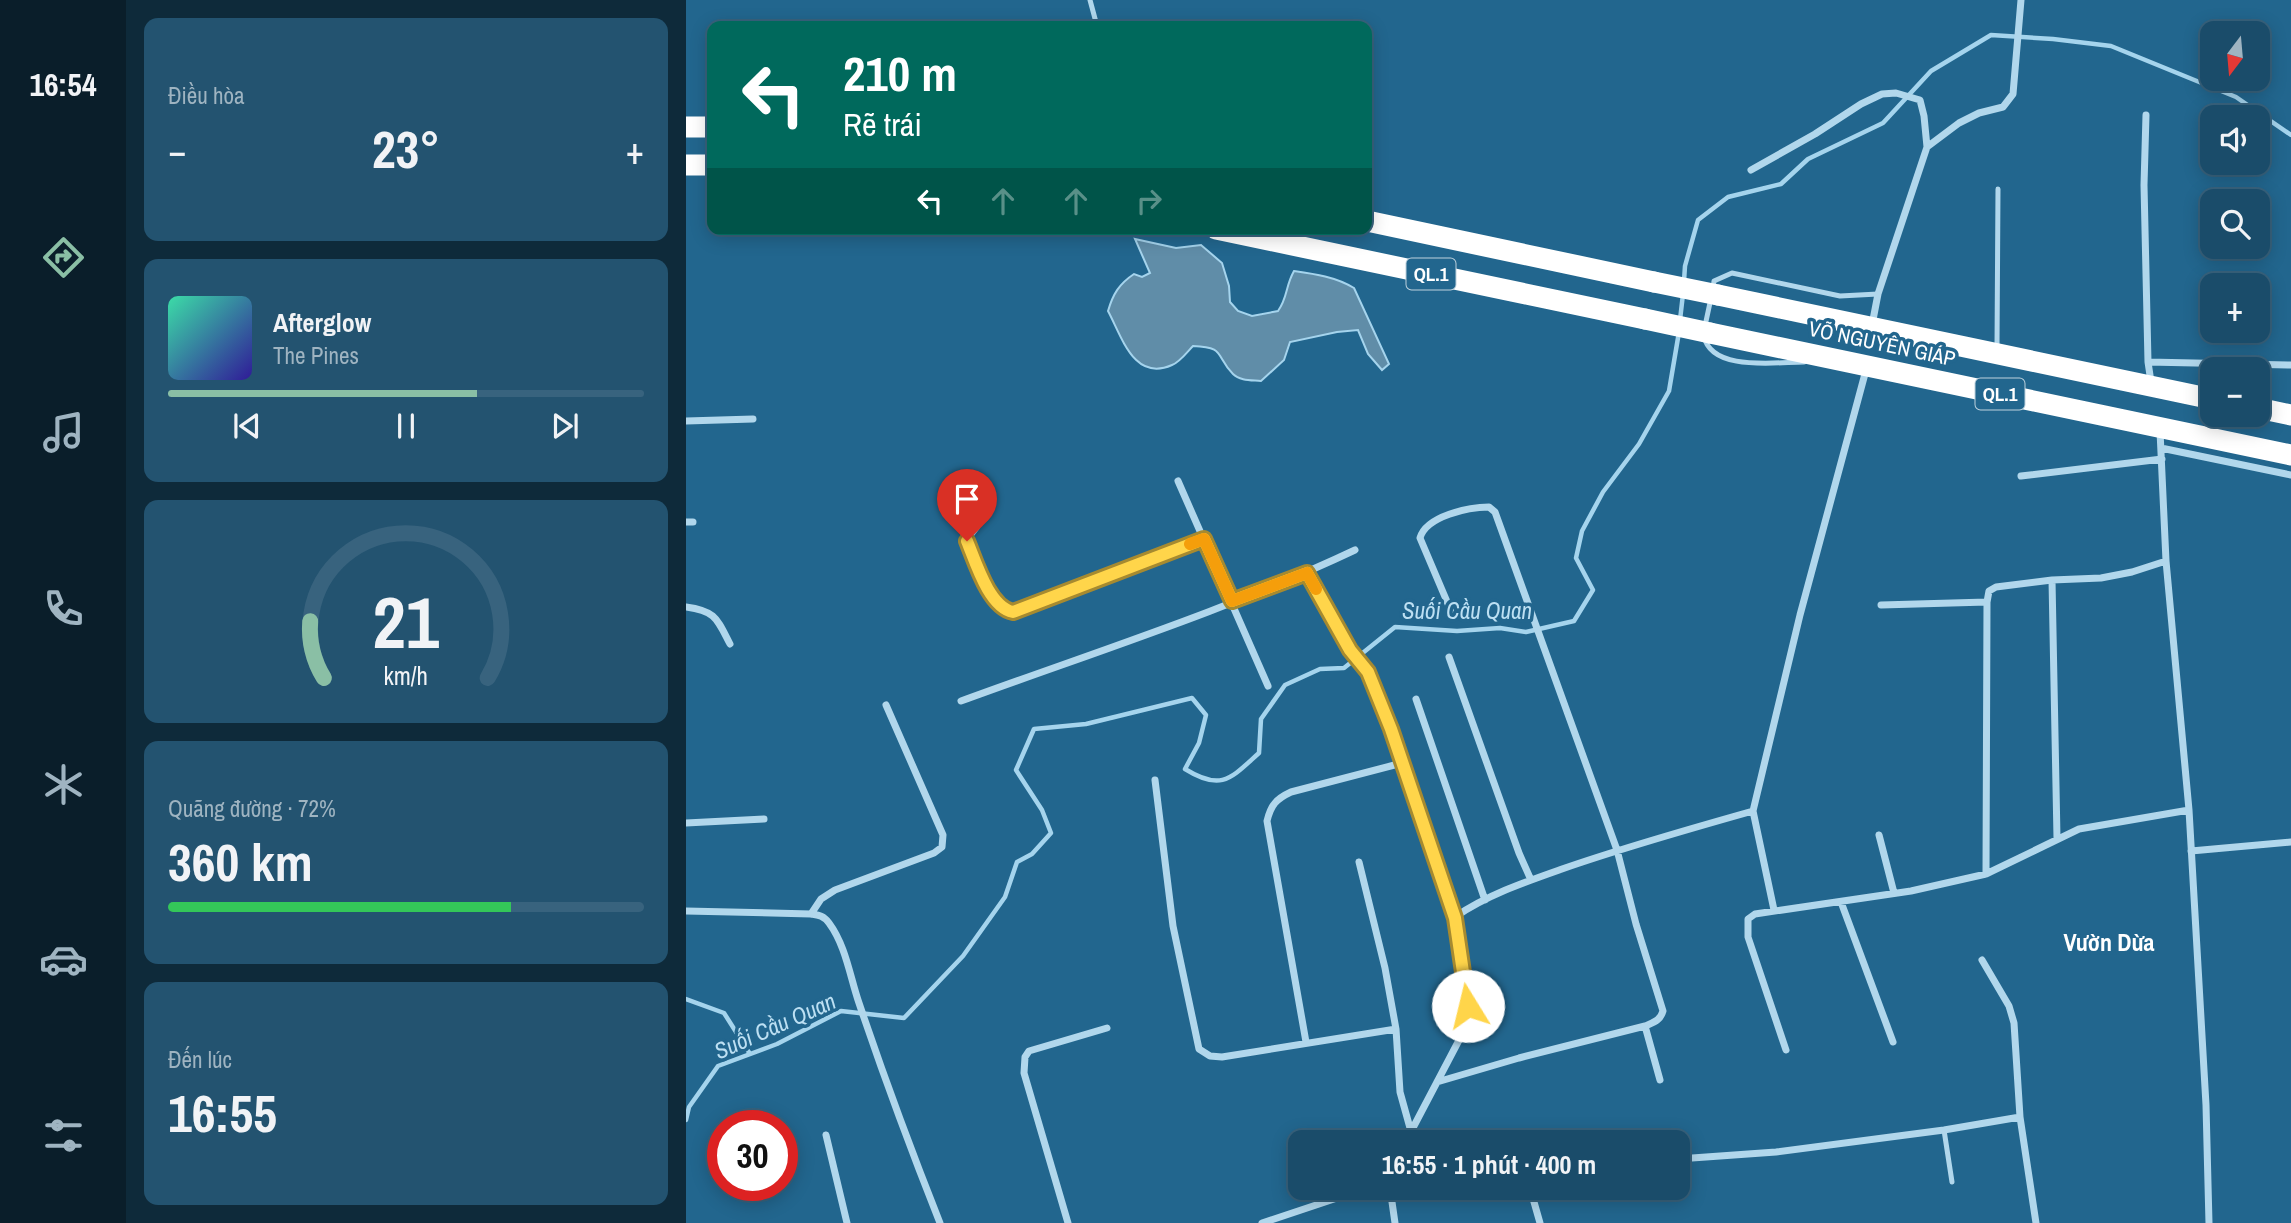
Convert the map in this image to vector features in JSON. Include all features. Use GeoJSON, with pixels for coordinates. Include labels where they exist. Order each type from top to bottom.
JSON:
{"type":"FeatureCollection","features":[{"type":"Feature","properties":{"kind":"highway"},"geometry":{"type":"LineString","coordinates":[[686,127],[707,127]]}},
{"type":"Feature","properties":{"kind":"highway"},"geometry":{"type":"LineString","coordinates":[[686,165],[707,165]]}},
{"type":"Feature","properties":{"kind":"highway","name":"VÕ NGUYÊN GIÁP"},"geometry":{"type":"LineString","coordinates":[[1372,222],[2200,396]]}},
{"type":"Feature","properties":{"kind":"highway","name":"VÕ NGUYÊN GIÁP"},"geometry":{"type":"LineString","coordinates":[[1245,235],[1710,333],[2161,438],[2291,455]]}},
{"type":"Feature","properties":{"kind":"highway"},"geometry":{"type":"LineString","coordinates":[[2270,411],[2291,415]]}},
{"type":"Feature","properties":{"kind":"street"},"geometry":{"type":"LineString","coordinates":[[1927,147],[1959,123],[1979,113],[2003,107],[2009,101],[2013,94],[2021,0]]}},
{"type":"Feature","properties":{"kind":"street"},"geometry":{"type":"LineString","coordinates":[[1751,170],[1882,94],[1896,93],[1920,100],[1927,147],[1878,294],[1872,327]]}},
{"type":"Feature","properties":{"kind":"street"},"geometry":{"type":"LineString","coordinates":[[2146,115],[2144,186],[2148,362],[2151,386]]}},
{"type":"Feature","properties":{"kind":"street"},"geometry":{"type":"LineString","coordinates":[[2148,362],[2291,365]]}},
{"type":"Feature","properties":{"kind":"street"},"geometry":{"type":"LineString","coordinates":[[1774,910],[1753,811],[1794,642],[1866,370]]}},
{"type":"Feature","properties":{"kind":"street"},"geometry":{"type":"LineString","coordinates":[[686,421],[752,419]]}},
{"type":"Feature","properties":{"kind":"street"},"geometry":{"type":"LineString","coordinates":[[2209,1223],[2206,1105],[2189,810],[2166,561],[2161,438],[2291,475]]}},
{"type":"Feature","properties":{"kind":"street"},"geometry":{"type":"LineString","coordinates":[[2021,476],[2162,459]]}},
{"type":"Feature","properties":{"kind":"street"},"geometry":{"type":"LineString","coordinates":[[1178,481],[1268,686]]}},
{"type":"Feature","properties":{"kind":"street"},"geometry":{"type":"LineString","coordinates":[[1436,1082],[1645,1026],[1661,1018],[1663,1011],[1617,850],[1495,512],[1489,507],[1470,508],[1431,522],[1422,529],[1420,538],[1451,611]]}},
{"type":"Feature","properties":{"kind":"street"},"geometry":{"type":"LineString","coordinates":[[961,701],[1307,573],[1355,550]]}},
{"type":"Feature","properties":{"kind":"street"},"geometry":{"type":"LineString","coordinates":[[1986,874],[1989,591],[1996,587],[2052,580],[2101,578],[2166,561]]}},
{"type":"Feature","properties":{"kind":"street"},"geometry":{"type":"LineString","coordinates":[[1307,573],[1350,650],[1368,672],[1455,918],[1468,1006],[1467,1025],[1411,1129]]}},
{"type":"Feature","properties":{"kind":"street"},"geometry":{"type":"LineString","coordinates":[[2052,580],[2057,838]]}},
{"type":"Feature","properties":{"kind":"street"},"geometry":{"type":"LineString","coordinates":[[1881,605],[1987,602]]}},
{"type":"Feature","properties":{"kind":"street"},"geometry":{"type":"LineString","coordinates":[[686,607],[704,609],[715,615],[730,645]]}},
{"type":"Feature","properties":{"kind":"street"},"geometry":{"type":"LineString","coordinates":[[1449,657],[1531,880]]}},
{"type":"Feature","properties":{"kind":"street"},"geometry":{"type":"LineString","coordinates":[[1416,699],[1485,900]]}},
{"type":"Feature","properties":{"kind":"street"},"geometry":{"type":"LineString","coordinates":[[811,914],[821,899],[835,890],[934,853],[942,847],[943,835],[886,705]]}},
{"type":"Feature","properties":{"kind":"street"},"geometry":{"type":"LineString","coordinates":[[1306,1042],[1267,821],[1270,810],[1277,799],[1291,792],[1402,763]]}},
{"type":"Feature","properties":{"kind":"street"},"geometry":{"type":"LineString","coordinates":[[1155,780],[1173,926],[1199,1049],[1210,1056],[1222,1057],[1396,1029]]}},
{"type":"Feature","properties":{"kind":"street"},"geometry":{"type":"LineString","coordinates":[[1786,1050],[1747,929],[1748,919],[1755,914],[1894,894],[1986,874],[2079,829],[2189,810]]}},
{"type":"Feature","properties":{"kind":"street"},"geometry":{"type":"LineString","coordinates":[[1455,918],[1477,902],[1531,880],[1617,850],[1753,811]]}},
{"type":"Feature","properties":{"kind":"street"},"geometry":{"type":"LineString","coordinates":[[686,822],[764,819]]}},
{"type":"Feature","properties":{"kind":"street"},"geometry":{"type":"LineString","coordinates":[[1880,835],[1894,894]]}},
{"type":"Feature","properties":{"kind":"street"},"geometry":{"type":"LineString","coordinates":[[2191,851],[2291,842]]}},
{"type":"Feature","properties":{"kind":"street"},"geometry":{"type":"LineString","coordinates":[[1359,862],[1385,968],[1396,1029],[1400,1092],[1411,1129]]}},
{"type":"Feature","properties":{"kind":"street"},"geometry":{"type":"LineString","coordinates":[[1841,902],[1893,1042]]}},
{"type":"Feature","properties":{"kind":"street"},"geometry":{"type":"LineString","coordinates":[[686,911],[822,916],[834,932],[850,968],[858,1001],[940,1223]]}},
{"type":"Feature","properties":{"kind":"street"},"geometry":{"type":"LineString","coordinates":[[1982,960],[2009,1006],[2014,1023],[2020,1116],[2036,1223]]}},
{"type":"Feature","properties":{"kind":"street"},"geometry":{"type":"LineString","coordinates":[[1645,1026],[1660,1080]]}},
{"type":"Feature","properties":{"kind":"street"},"geometry":{"type":"LineString","coordinates":[[1068,1223],[1024,1073],[1025,1057],[1029,1051],[1107,1028]]}},
{"type":"Feature","properties":{"kind":"street"},"geometry":{"type":"LineString","coordinates":[[1690,1158],[1776,1153],[1944,1130],[2020,1116]]}},
{"type":"Feature","properties":{"kind":"street"},"geometry":{"type":"LineString","coordinates":[[826,1135],[847,1223]]}},
{"type":"Feature","properties":{"kind":"street"},"geometry":{"type":"LineString","coordinates":[[1262,1223],[1331,1200]]}},
{"type":"Feature","properties":{"kind":"street"},"geometry":{"type":"LineString","coordinates":[[1392,1200],[1395,1223]]}},
{"type":"Feature","properties":{"kind":"street"},"geometry":{"type":"LineString","coordinates":[[1533,1200],[1540,1223]]}},
{"type":"Feature","properties":{"kind":"lane"},"geometry":{"type":"LineString","coordinates":[[1090,0],[1096,21]]}},
{"type":"Feature","properties":{"kind":"lane"},"geometry":{"type":"LineString","coordinates":[[1997,354],[1998,189]]}},
{"type":"Feature","properties":{"kind":"lane"},"geometry":{"type":"LineString","coordinates":[[1808,362],[1738,362],[1718,356],[1710,350],[1704,331],[1714,281],[1732,273],[1840,296],[1878,294]]}},
{"type":"Feature","properties":{"kind":"lane"},"geometry":{"type":"LineString","coordinates":[[1831,366],[1866,370]]}},
{"type":"Feature","properties":{"kind":"lane"},"geometry":{"type":"LineString","coordinates":[[977,528],[967,541],[993,598],[1003,610],[1013,612],[1204,539]]}},
{"type":"Feature","properties":{"kind":"lane"},"geometry":{"type":"LineString","coordinates":[[1944,1130],[1952,1182]]}},
{"type":"Feature","properties":{"kind":"water"},"geometry":{"type":"Polygon","coordinates":[[[1135,239],[1176,248],[1201,245],[1222,263],[1229,286],[1230,302],[1238,311],[1252,316],[1278,311],[1294,271],[1347,284],[1354,288],[1389,364],[1382,370],[1368,354],[1358,330],[1290,342],[1284,360],[1261,381],[1239,378],[1227,368],[1219,354],[1211,348],[1203,347],[1193,346],[1172,365],[1159,369],[1148,367],[1131,354],[1108,311],[1114,294],[1124,282],[1134,274],[1142,277],[1150,273],[1135,239]]]}},
{"type":"Feature","properties":{"kind":"waterway","name":"Suối Cầu Quan"},"geometry":{"type":"LineString","coordinates":[[1684,281],[1685,266],[1698,220],[1728,197],[1781,184],[1808,159],[1883,123],[1931,71],[1991,35],[2111,46],[2236,97],[2291,135]]}},
{"type":"Feature","properties":{"kind":"waterway","name":"Suối Cầu Quan"},"geometry":{"type":"LineString","coordinates":[[1680,320],[1683,294]]}},
{"type":"Feature","properties":{"kind":"waterway","name":"Suối Cầu Quan"},"geometry":{"type":"LineString","coordinates":[[686,1120],[689,1107],[718,1066],[777,1044],[841,1011],[904,1018],[963,956],[1005,897],[1017,862],[1032,854],[1051,833],[1042,810],[1016,770],[1034,729],[1086,724],[1192,698],[1206,715],[1199,743],[1185,769],[1208,780],[1217,781],[1233,775],[1259,753],[1261,719],[1285,685],[1320,669],[1344,668],[1395,627],[1457,631],[1500,628],[1526,632],[1574,621],[1593,590],[1576,558],[1582,531],[1603,492],[1639,444],[1669,391],[1679,332]]}},
{"type":"Feature","properties":{"kind":"waterway"},"geometry":{"type":"LineString","coordinates":[[686,999],[724,1013],[750,1054]]}},
{"type":"Feature","properties":{"kind":"slow traffic"},"geometry":{"type":"LineString","coordinates":[[1190,544],[1204,539],[1232,601],[1307,573],[1316,589]]}},
{"type":"Feature","properties":{"kind":"district","name":"Vườn Dừa"},"geometry":{"type":"Point","coordinates":[2109,943]}},
{"type":"Feature","properties":{"kind":"route"},"geometry":{"type":"LineString","coordinates":[[967,541],[993,598],[1003,610],[1013,612],[1204,539],[1232,601],[1307,573],[1350,650],[1368,672],[1391,729],[1455,918],[1468,1006]]}}]}
